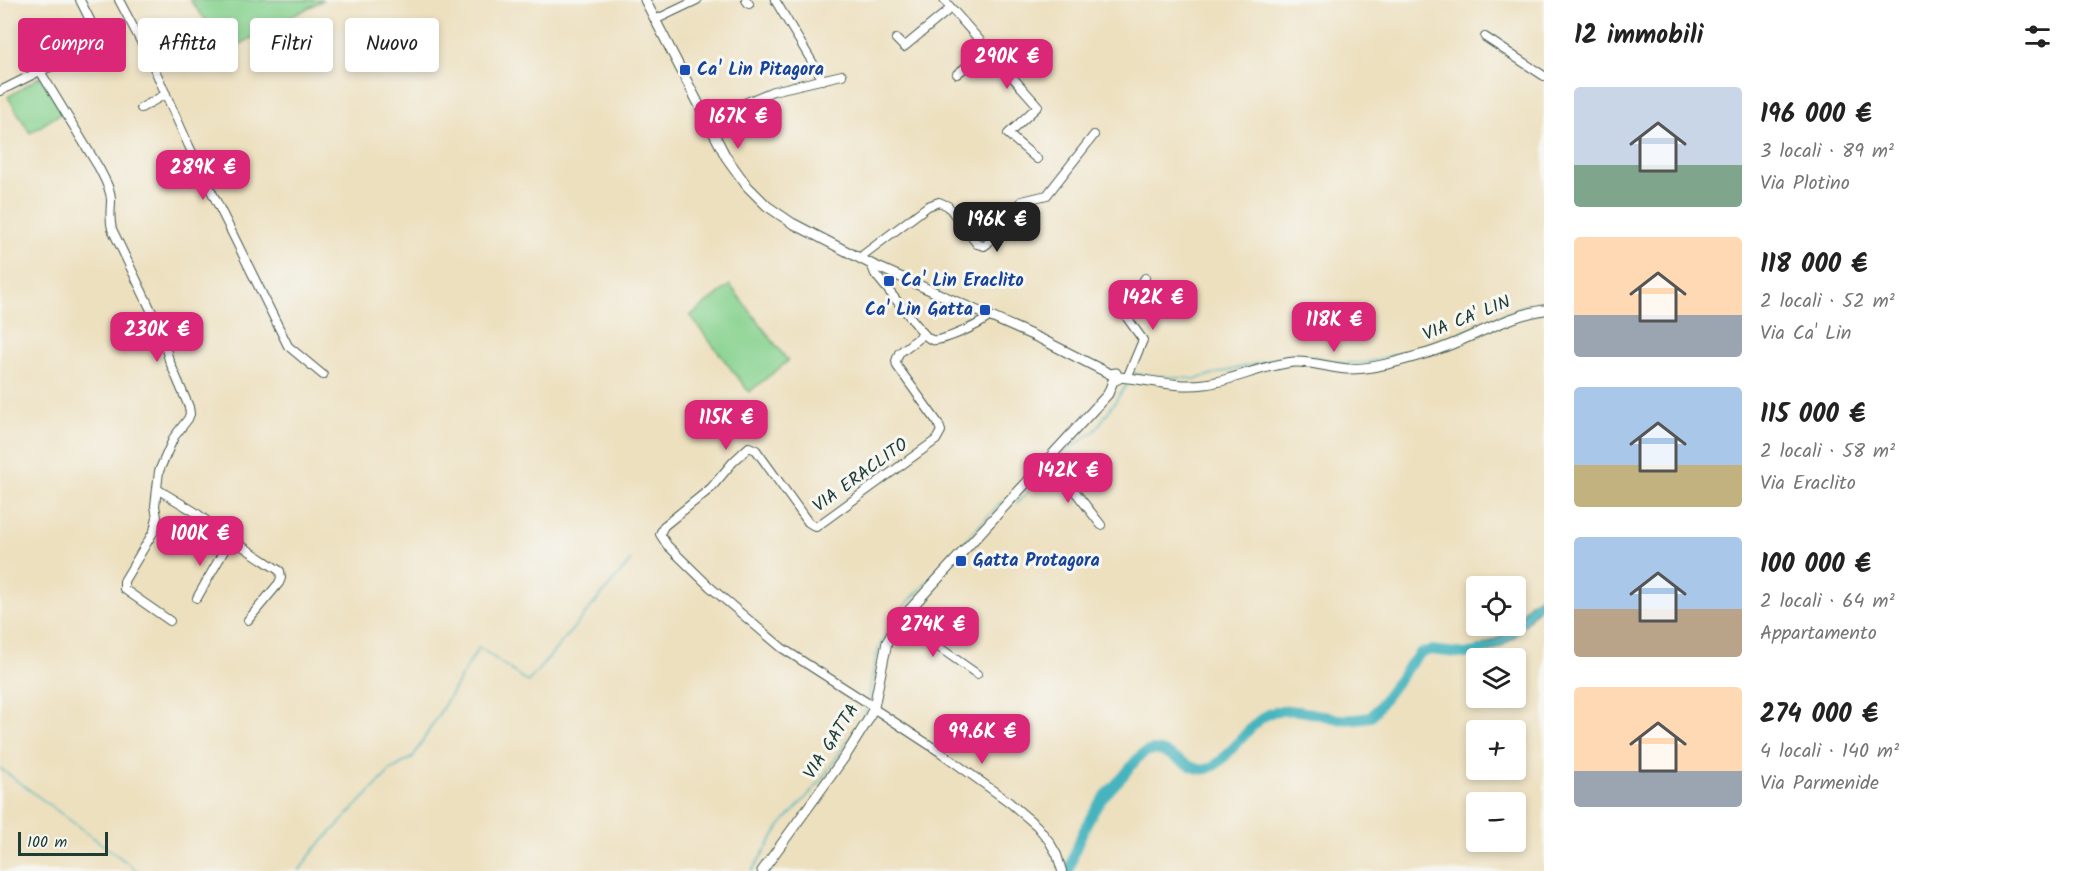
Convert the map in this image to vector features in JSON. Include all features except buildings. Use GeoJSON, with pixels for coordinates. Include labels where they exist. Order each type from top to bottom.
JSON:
{"type":"FeatureCollection","features":[{"type":"Feature","properties":{"kind":"street"},"geometry":{"type":"LineString","coordinates":[[80,0],[89,18]]}},
{"type":"Feature","properties":{"kind":"street"},"geometry":{"type":"LineString","coordinates":[[119,0],[288,346],[322,375]]}},
{"type":"Feature","properties":{"kind":"street","name":"VIA CA' LIN"},"geometry":{"type":"LineString","coordinates":[[645,0],[733,168],[760,200],[792,224],[867,262],[989,316],[1117,377],[1175,385],[1195,385],[1212,383],[1293,362],[1347,369],[1371,368],[1426,354],[1519,316],[1544,310]]}},
{"type":"Feature","properties":{"kind":"street"},"geometry":{"type":"LineString","coordinates":[[655,20],[697,0]]}},
{"type":"Feature","properties":{"kind":"street"},"geometry":{"type":"LineString","coordinates":[[775,0],[823,80]]}},
{"type":"Feature","properties":{"kind":"street"},"geometry":{"type":"LineString","coordinates":[[944,0],[1038,106],[1008,134],[1037,159]]}},
{"type":"Feature","properties":{"kind":"street"},"geometry":{"type":"LineString","coordinates":[[896,39],[904,47],[951,8]]}},
{"type":"Feature","properties":{"kind":"street"},"geometry":{"type":"LineString","coordinates":[[1485,36],[1544,76]]}},
{"type":"Feature","properties":{"kind":"street"},"geometry":{"type":"LineString","coordinates":[[957,74],[988,49]]}},
{"type":"Feature","properties":{"kind":"street"},"geometry":{"type":"LineString","coordinates":[[0,91],[38,72]]}},
{"type":"Feature","properties":{"kind":"street"},"geometry":{"type":"LineString","coordinates":[[41,72],[107,184],[111,197],[112,229],[160,331],[169,360],[189,407],[188,419],[174,437],[159,471],[155,506],[157,517],[154,531],[126,574],[124,581],[124,589],[170,621]]}},
{"type":"Feature","properties":{"kind":"street"},"geometry":{"type":"LineString","coordinates":[[706,119],[773,91],[842,75]]}},
{"type":"Feature","properties":{"kind":"street"},"geometry":{"type":"LineString","coordinates":[[141,108],[166,94]]}},
{"type":"Feature","properties":{"kind":"street"},"geometry":{"type":"LineString","coordinates":[[989,316],[979,324],[932,340],[924,334],[875,274],[863,255],[933,203],[939,202],[948,206],[977,244],[984,246],[1022,201],[1047,195],[1094,135]]}},
{"type":"Feature","properties":{"kind":"street"},"geometry":{"type":"LineString","coordinates":[[1117,377],[1143,340],[1126,318],[1126,310],[1145,278]]}},
{"type":"Feature","properties":{"kind":"street","name":"VIA ERACLITO"},"geometry":{"type":"LineString","coordinates":[[874,707],[768,637],[674,552],[663,541],[660,534],[667,523],[711,488],[749,447],[756,450],[808,522],[816,527],[936,440],[941,431],[938,423],[897,366],[896,361],[899,352],[924,334]]}},
{"type":"Feature","properties":{"kind":"street","name":"VIA GATTA"},"geometry":{"type":"LineString","coordinates":[[762,871],[861,733],[874,707],[887,642],[900,620],[1050,463],[1108,394],[1117,377]]}},
{"type":"Feature","properties":{"kind":"street"},"geometry":{"type":"LineString","coordinates":[[1050,463],[1101,525]]}},
{"type":"Feature","properties":{"kind":"street"},"geometry":{"type":"LineString","coordinates":[[157,489],[280,571],[279,583],[248,620]]}},
{"type":"Feature","properties":{"kind":"street"},"geometry":{"type":"LineString","coordinates":[[197,598],[229,542],[225,535]]}},
{"type":"Feature","properties":{"kind":"street"},"geometry":{"type":"LineString","coordinates":[[900,620],[977,674]]}},
{"type":"Feature","properties":{"kind":"street"},"geometry":{"type":"LineString","coordinates":[[874,707],[1009,802],[1037,826],[1058,857],[1062,871]]}},
{"type":"Feature","properties":{"kind":"green space"},"geometry":{"type":"Polygon","coordinates":[[[190,0],[323,0],[289,18],[250,18],[250,39],[238,45],[238,18],[204,18],[190,0]]]}},
{"type":"Feature","properties":{"kind":"green space"},"geometry":{"type":"Polygon","coordinates":[[[41,76],[63,112],[30,133],[8,97],[41,76]]]}},
{"type":"Feature","properties":{"kind":"green space"},"geometry":{"type":"Polygon","coordinates":[[[730,285],[788,361],[749,392],[690,316],[730,285]]]}},
{"type":"Feature","properties":{"kind":"water"},"geometry":{"type":"Polygon","coordinates":[[[1544,594],[1544,603],[1526,624],[1526,608],[1544,594]]]}},
{"type":"Feature","properties":{"kind":"water"},"geometry":{"type":"Polygon","coordinates":[[[1500,636],[1515,636],[1497,648],[1474,648],[1500,636]]]}},
{"type":"Feature","properties":{"kind":"waterway"},"geometry":{"type":"LineString","coordinates":[[1134,374],[1195,379],[1290,355],[1345,363],[1365,363],[1452,337],[1523,306],[1544,303]]}},
{"type":"Feature","properties":{"kind":"waterway"},"geometry":{"type":"LineString","coordinates":[[1055,462],[1066,451],[1095,431],[1127,384]]}},
{"type":"Feature","properties":{"kind":"waterway"},"geometry":{"type":"LineString","coordinates":[[1017,503],[1050,468]]}},
{"type":"Feature","properties":{"kind":"waterway"},"geometry":{"type":"LineString","coordinates":[[869,699],[878,652],[892,622],[1002,501]]}},
{"type":"Feature","properties":{"kind":"waterway"},"geometry":{"type":"LineString","coordinates":[[299,871],[314,850],[391,770],[413,757],[479,647],[528,682],[631,560]]}},
{"type":"Feature","properties":{"kind":"waterway"},"geometry":{"type":"LineString","coordinates":[[1069,871],[1081,835],[1095,810],[1144,753],[1161,751],[1194,768],[1208,769],[1226,755],[1264,716],[1274,712],[1299,711],[1342,720],[1371,717],[1420,653],[1431,650],[1466,654]]}},
{"type":"Feature","properties":{"kind":"waterway"},"geometry":{"type":"LineString","coordinates":[[752,871],[780,826],[820,782],[862,719],[867,707]]}},
{"type":"Feature","properties":{"kind":"waterway"},"geometry":{"type":"LineString","coordinates":[[0,768],[138,871]]}},
{"type":"Feature","properties":{"kind":"place","name":"Ca' Lin Pitagora"},"geometry":{"type":"Point","coordinates":[685,70]}},
{"type":"Feature","properties":{"kind":"place","name":"Ca' Lin Eraclito"},"geometry":{"type":"Point","coordinates":[889,281]}},
{"type":"Feature","properties":{"kind":"place","name":"Ca' Lin Gatta"},"geometry":{"type":"Point","coordinates":[985,310]}},
{"type":"Feature","properties":{"kind":"place","name":"Gatta Protagora"},"geometry":{"type":"Point","coordinates":[961,561]}}]}
